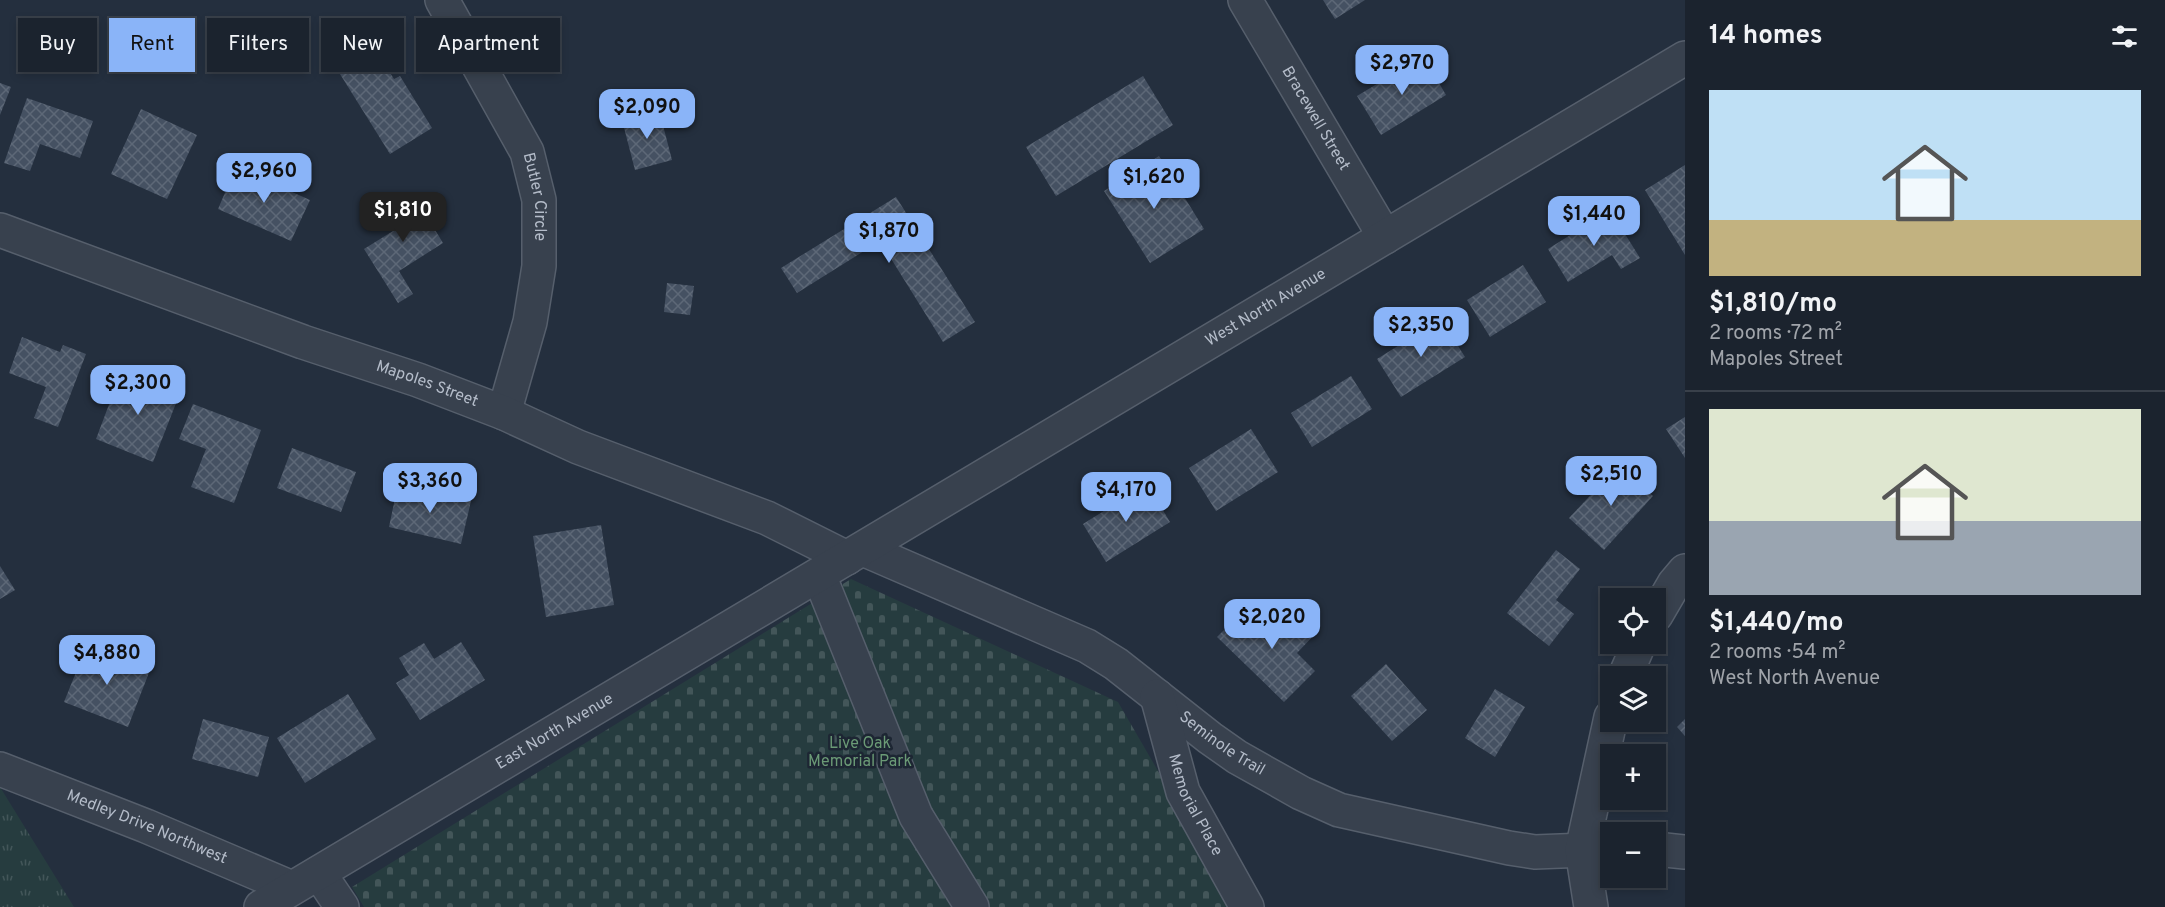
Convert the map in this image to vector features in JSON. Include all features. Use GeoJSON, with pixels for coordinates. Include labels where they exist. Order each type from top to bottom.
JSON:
{"type":"FeatureCollection","features":[{"type":"Feature","properties":{"kind":"street","name":"Butler Circle"},"geometry":{"type":"LineString","coordinates":[[442,0],[527,152],[539,200],[539,266],[530,322],[504,413]]}},
{"type":"Feature","properties":{"kind":"street","name":"Bracewell Street"},"geometry":{"type":"LineString","coordinates":[[1245,0],[1385,237]]}},
{"type":"Feature","properties":{"kind":"street","name":"West North Avenue"},"geometry":{"type":"LineString","coordinates":[[855,553],[1685,58]]}},
{"type":"Feature","properties":{"kind":"street","name":"Mapoles Street"},"geometry":{"type":"LineString","coordinates":[[0,230],[154,285],[303,342],[418,380],[504,413],[578,447],[855,553]]}},
{"type":"Feature","properties":{"kind":"street","name":"East North Avenue"},"geometry":{"type":"LineString","coordinates":[[261,907],[855,553]]}},
{"type":"Feature","properties":{"kind":"street","name":"Seminole Trail"},"geometry":{"type":"LineString","coordinates":[[855,553],[1087,646],[1116,664],[1237,757],[1301,793],[1339,810],[1535,852],[1596,849]]}},
{"type":"Feature","properties":{"kind":"street"},"geometry":{"type":"LineString","coordinates":[[1666,598],[1685,571]]}},
{"type":"Feature","properties":{"kind":"street"},"geometry":{"type":"LineString","coordinates":[[819,574],[916,816],[972,907]]}},
{"type":"Feature","properties":{"kind":"street","name":"Memorial Place"},"geometry":{"type":"LineString","coordinates":[[1157,696],[1183,792],[1247,907]]}},
{"type":"Feature","properties":{"kind":"street"},"geometry":{"type":"LineString","coordinates":[[1591,907],[1609,732]]}},
{"type":"Feature","properties":{"kind":"street","name":"Medley Drive Northwest"},"geometry":{"type":"LineString","coordinates":[[0,769],[146,826],[306,880]]}},
{"type":"Feature","properties":{"kind":"street"},"geometry":{"type":"LineString","coordinates":[[1666,850],[1685,852]]}},
{"type":"Feature","properties":{"kind":"street"},"geometry":{"type":"LineString","coordinates":[[306,880],[342,907]]}},
{"type":"Feature","properties":{"kind":"green space","name":"Live Oak Memorial Park"},"geometry":{"type":"Polygon","coordinates":[[[851,579],[1118,702],[1237,907],[364,907],[352,887],[851,579]]]}},
{"type":"Feature","properties":{"kind":"green space"},"geometry":{"type":"Polygon","coordinates":[[[0,787],[74,907],[0,907],[0,787]]]}},
{"type":"Feature","properties":{"kind":"building"},"geometry":{"type":"Polygon","coordinates":[[[1323,0],[1365,0],[1335,19],[1323,0]]]}},
{"type":"Feature","properties":{"kind":"building"},"geometry":{"type":"Polygon","coordinates":[[[1423,56],[1446,95],[1381,135],[1357,96],[1423,56]]]}},
{"type":"Feature","properties":{"kind":"building"},"geometry":{"type":"Polygon","coordinates":[[[339,72],[390,72],[394,79],[400,76],[432,128],[390,154],[339,72]]]}},
{"type":"Feature","properties":{"kind":"building"},"geometry":{"type":"Polygon","coordinates":[[[1143,76],[1173,125],[1056,196],[1026,147],[1143,76]]]}},
{"type":"Feature","properties":{"kind":"building"},"geometry":{"type":"Polygon","coordinates":[[[0,83],[11,87],[0,115],[0,83]]]}},
{"type":"Feature","properties":{"kind":"building"},"geometry":{"type":"Polygon","coordinates":[[[27,98],[93,121],[80,158],[40,144],[30,171],[4,163],[27,98]]]}},
{"type":"Feature","properties":{"kind":"building"},"geometry":{"type":"Polygon","coordinates":[[[141,109],[197,135],[167,199],[111,174],[141,109]]]}},
{"type":"Feature","properties":{"kind":"building"},"geometry":{"type":"Polygon","coordinates":[[[659,110],[672,160],[635,170],[622,120],[659,110]]]}},
{"type":"Feature","properties":{"kind":"building"},"geometry":{"type":"Polygon","coordinates":[[[1159,156],[1204,229],[1150,263],[1104,191],[1159,156]]]}},
{"type":"Feature","properties":{"kind":"building"},"geometry":{"type":"Polygon","coordinates":[[[1685,165],[1685,255],[1645,190],[1685,165]]]}},
{"type":"Feature","properties":{"kind":"building"},"geometry":{"type":"Polygon","coordinates":[[[236,167],[310,200],[291,241],[218,209],[236,167]]]}},
{"type":"Feature","properties":{"kind":"building"},"geometry":{"type":"Polygon","coordinates":[[[412,192],[443,243],[399,271],[413,294],[398,303],[364,249],[393,231],[380,211],[412,192]]]}},
{"type":"Feature","properties":{"kind":"building"},"geometry":{"type":"Polygon","coordinates":[[[896,197],[975,322],[943,342],[880,241],[797,293],[781,268],[896,197]]]}},
{"type":"Feature","properties":{"kind":"building"},"geometry":{"type":"Polygon","coordinates":[[[1610,210],[1640,258],[1621,269],[1612,255],[1568,282],[1548,249],[1610,210]]]}},
{"type":"Feature","properties":{"kind":"building"},"geometry":{"type":"Polygon","coordinates":[[[1523,265],[1546,302],[1490,337],[1467,300],[1523,265]]]}},
{"type":"Feature","properties":{"kind":"building"},"geometry":{"type":"Polygon","coordinates":[[[667,283],[694,286],[690,315],[664,312],[667,283]]]}},
{"type":"Feature","properties":{"kind":"building"},"geometry":{"type":"Polygon","coordinates":[[[1441,319],[1465,357],[1401,397],[1377,359],[1441,319]]]}},
{"type":"Feature","properties":{"kind":"building"},"geometry":{"type":"Polygon","coordinates":[[[22,337],[60,352],[63,345],[86,354],[58,427],[34,418],[46,387],[9,373],[22,337]]]}},
{"type":"Feature","properties":{"kind":"building"},"geometry":{"type":"Polygon","coordinates":[[[122,370],[180,393],[153,462],[96,439],[122,370]]]}},
{"type":"Feature","properties":{"kind":"building"},"geometry":{"type":"Polygon","coordinates":[[[1351,376],[1372,409],[1312,447],[1291,413],[1351,376]]]}},
{"type":"Feature","properties":{"kind":"building"},"geometry":{"type":"Polygon","coordinates":[[[193,404],[261,430],[234,503],[191,487],[206,449],[179,439],[193,404]]]}},
{"type":"Feature","properties":{"kind":"building"},"geometry":{"type":"Polygon","coordinates":[[[1685,417],[1685,458],[1666,429],[1685,417]]]}},
{"type":"Feature","properties":{"kind":"building"},"geometry":{"type":"Polygon","coordinates":[[[1251,429],[1278,472],[1216,511],[1189,468],[1251,429]]]}},
{"type":"Feature","properties":{"kind":"building"},"geometry":{"type":"Polygon","coordinates":[[[292,448],[356,472],[341,512],[277,488],[292,448]]]}},
{"type":"Feature","properties":{"kind":"building"},"geometry":{"type":"Polygon","coordinates":[[[1619,465],[1653,496],[1604,550],[1569,518],[1619,465]]]}},
{"type":"Feature","properties":{"kind":"building"},"geometry":{"type":"Polygon","coordinates":[[[398,484],[471,501],[461,544],[389,527],[398,484]]]}},
{"type":"Feature","properties":{"kind":"building"},"geometry":{"type":"Polygon","coordinates":[[[1147,484],[1170,522],[1106,562],[1083,524],[1147,484]]]}},
{"type":"Feature","properties":{"kind":"building"},"geometry":{"type":"Polygon","coordinates":[[[601,525],[614,605],[546,617],[533,536],[601,525]]]}},
{"type":"Feature","properties":{"kind":"building"},"geometry":{"type":"Polygon","coordinates":[[[1556,550],[1580,569],[1556,600],[1574,614],[1549,646],[1507,613],[1556,550]]]}},
{"type":"Feature","properties":{"kind":"building"},"geometry":{"type":"Polygon","coordinates":[[[0,566],[15,590],[0,599],[0,566]]]}},
{"type":"Feature","properties":{"kind":"building"},"geometry":{"type":"Polygon","coordinates":[[[1247,607],[1271,631],[1293,609],[1317,632],[1297,653],[1315,671],[1284,702],[1217,637],[1247,607]]]}},
{"type":"Feature","properties":{"kind":"building"},"geometry":{"type":"Polygon","coordinates":[[[461,642],[485,680],[420,720],[396,683],[409,675],[399,658],[424,643],[434,659],[461,642]]]}},
{"type":"Feature","properties":{"kind":"building"},"geometry":{"type":"Polygon","coordinates":[[[87,645],[150,670],[128,727],[64,702],[87,645]]]}},
{"type":"Feature","properties":{"kind":"building"},"geometry":{"type":"Polygon","coordinates":[[[1386,664],[1427,710],[1392,741],[1351,696],[1386,664]]]}},
{"type":"Feature","properties":{"kind":"building"},"geometry":{"type":"Polygon","coordinates":[[[1495,689],[1525,707],[1495,757],[1465,738],[1495,689]]]}},
{"type":"Feature","properties":{"kind":"building"},"geometry":{"type":"Polygon","coordinates":[[[348,694],[376,739],[305,783],[277,738],[348,694]]]}},
{"type":"Feature","properties":{"kind":"building"},"geometry":{"type":"Polygon","coordinates":[[[203,719],[269,737],[258,777],[192,759],[203,719]]]}},
{"type":"Feature","properties":{"kind":"building"},"geometry":{"type":"Polygon","coordinates":[[[1685,719],[1685,736],[1677,727],[1685,719]]]}}]}
